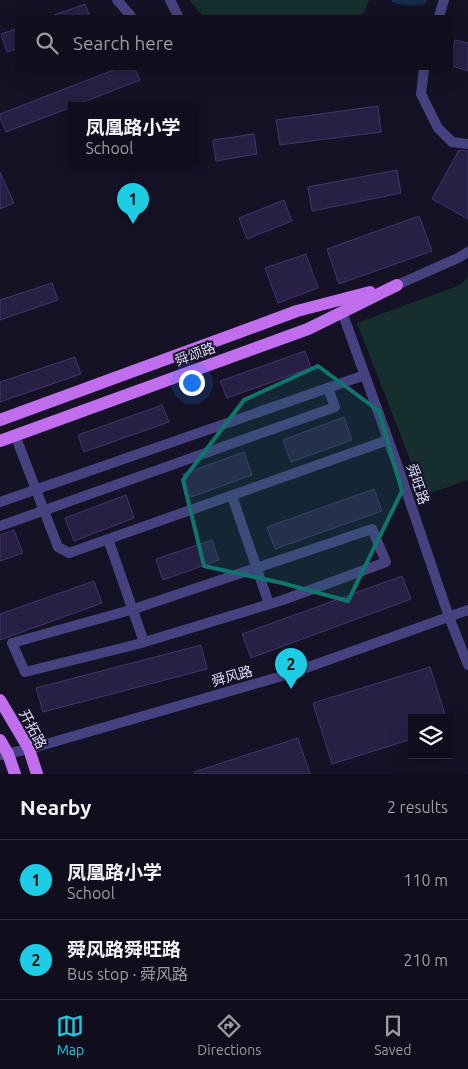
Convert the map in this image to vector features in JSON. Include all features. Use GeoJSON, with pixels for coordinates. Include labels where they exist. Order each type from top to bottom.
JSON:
{"type":"FeatureCollection","features":[{"type":"Feature","properties":{"kind":"main road","name":"舜颂路"},"geometry":{"type":"LineString","coordinates":[[0,441],[308,329],[397,285]]}},
{"type":"Feature","properties":{"kind":"main road","name":"舜颂路"},"geometry":{"type":"LineString","coordinates":[[0,420],[297,311],[397,285]]}},
{"type":"Feature","properties":{"kind":"main road","name":"开拓路"},"geometry":{"type":"LineString","coordinates":[[0,700],[29,749],[37,774]]}},
{"type":"Feature","properties":{"kind":"main road"},"geometry":{"type":"LineString","coordinates":[[0,740],[4,754],[15,774]]}},
{"type":"Feature","properties":{"kind":"street"},"geometry":{"type":"LineString","coordinates":[[117,0],[130,15]]}},
{"type":"Feature","properties":{"kind":"street"},"geometry":{"type":"LineString","coordinates":[[170,0],[178,15]]}},
{"type":"Feature","properties":{"kind":"street"},"geometry":{"type":"LineString","coordinates":[[439,15],[444,0]]}},
{"type":"Feature","properties":{"kind":"street"},"geometry":{"type":"LineString","coordinates":[[424,70],[421,94],[438,128],[452,142],[468,144]]}},
{"type":"Feature","properties":{"kind":"street","name":"舜颂路"},"geometry":{"type":"LineString","coordinates":[[397,285],[468,252]]}},
{"type":"Feature","properties":{"kind":"street","name":"舜旺路"},"geometry":{"type":"LineString","coordinates":[[342,312],[449,617],[468,665]]}},
{"type":"Feature","properties":{"kind":"street"},"geometry":{"type":"LineString","coordinates":[[0,502],[365,375]]}},
{"type":"Feature","properties":{"kind":"street"},"geometry":{"type":"LineString","coordinates":[[0,526],[335,407],[328,388]]}},
{"type":"Feature","properties":{"kind":"street"},"geometry":{"type":"LineString","coordinates":[[15,435],[58,547],[69,553],[388,440]]}},
{"type":"Feature","properties":{"kind":"street"},"geometry":{"type":"LineString","coordinates":[[232,496],[269,604]]}},
{"type":"Feature","properties":{"kind":"street"},"geometry":{"type":"LineString","coordinates":[[372,529],[386,562],[269,604],[144,642],[25,672],[12,644],[134,609],[256,568],[372,529]]}},
{"type":"Feature","properties":{"kind":"street"},"geometry":{"type":"LineString","coordinates":[[108,539],[144,642]]}},
{"type":"Feature","properties":{"kind":"street","name":"舜风路"},"geometry":{"type":"LineString","coordinates":[[4,754],[29,749],[289,674],[468,610]]}},
{"type":"Feature","properties":{"kind":"highlighted area"},"geometry":{"type":"Polygon","coordinates":[[[318,366],[379,411],[402,491],[348,601],[282,583],[204,566],[183,480],[244,400],[318,366]]]}},
{"type":"Feature","properties":{"kind":"green space"},"geometry":{"type":"Polygon","coordinates":[[[189,0],[369,0],[364,13],[361,15],[202,15],[189,0]]]}},
{"type":"Feature","properties":{"kind":"green space"},"geometry":{"type":"Polygon","coordinates":[[[468,277],[468,480],[424,495],[357,323],[460,285],[468,277]]]}},
{"type":"Feature","properties":{"kind":"water"},"geometry":{"type":"Polygon","coordinates":[[[392,0],[427,0],[425,4],[412,6],[392,2],[392,0]]]}},
{"type":"Feature","properties":{"kind":"building"},"geometry":{"type":"Polygon","coordinates":[[[85,4],[90,15],[54,15],[85,4]]]}},
{"type":"Feature","properties":{"kind":"building"},"geometry":{"type":"Polygon","coordinates":[[[15,29],[15,49],[7,52],[1,34],[15,29]]]}},
{"type":"Feature","properties":{"kind":"building"},"geometry":{"type":"Polygon","coordinates":[[[455,40],[468,43],[468,71],[453,66],[455,40]]]}},
{"type":"Feature","properties":{"kind":"building"},"geometry":{"type":"Polygon","coordinates":[[[113,70],[135,70],[140,80],[84,102],[68,102],[68,109],[6,132],[0,114],[113,70]]]}},
{"type":"Feature","properties":{"kind":"building"},"geometry":{"type":"Polygon","coordinates":[[[378,106],[381,132],[280,145],[276,120],[378,106]]]}},
{"type":"Feature","properties":{"kind":"building"},"geometry":{"type":"Polygon","coordinates":[[[254,134],[257,154],[216,161],[213,140],[254,134]]]}},
{"type":"Feature","properties":{"kind":"building"},"geometry":{"type":"Polygon","coordinates":[[[459,150],[468,151],[468,219],[432,199],[459,150]]]}},
{"type":"Feature","properties":{"kind":"building"},"geometry":{"type":"Polygon","coordinates":[[[397,170],[401,193],[312,211],[308,187],[397,170]]]}},
{"type":"Feature","properties":{"kind":"building"},"geometry":{"type":"Polygon","coordinates":[[[0,172],[14,203],[0,209],[0,172]]]}},
{"type":"Feature","properties":{"kind":"building"},"geometry":{"type":"Polygon","coordinates":[[[284,200],[292,221],[247,239],[239,218],[284,200]]]}},
{"type":"Feature","properties":{"kind":"building"},"geometry":{"type":"Polygon","coordinates":[[[419,216],[432,251],[339,284],[327,249],[419,216]]]}},
{"type":"Feature","properties":{"kind":"building"},"geometry":{"type":"Polygon","coordinates":[[[306,254],[318,288],[278,303],[265,268],[306,254]]]}},
{"type":"Feature","properties":{"kind":"building"},"geometry":{"type":"Polygon","coordinates":[[[52,283],[58,300],[0,320],[0,300],[52,283]]]}},
{"type":"Feature","properties":{"kind":"building"},"geometry":{"type":"Polygon","coordinates":[[[305,351],[311,368],[227,398],[220,381],[305,351]]]}},
{"type":"Feature","properties":{"kind":"building"},"geometry":{"type":"Polygon","coordinates":[[[75,357],[81,374],[0,402],[0,382],[75,357]]]}},
{"type":"Feature","properties":{"kind":"building"},"geometry":{"type":"Polygon","coordinates":[[[162,405],[169,422],[84,452],[78,435],[162,405]]]}},
{"type":"Feature","properties":{"kind":"building"},"geometry":{"type":"Polygon","coordinates":[[[344,417],[352,440],[291,462],[283,440],[344,417]]]}},
{"type":"Feature","properties":{"kind":"building"},"geometry":{"type":"Polygon","coordinates":[[[244,452],[252,475],[191,497],[183,474],[244,452]]]}},
{"type":"Feature","properties":{"kind":"building"},"geometry":{"type":"Polygon","coordinates":[[[374,489],[382,511],[275,549],[267,527],[374,489]]]}},
{"type":"Feature","properties":{"kind":"building"},"geometry":{"type":"Polygon","coordinates":[[[126,495],[134,518],[74,541],[65,518],[126,495]]]}},
{"type":"Feature","properties":{"kind":"building"},"geometry":{"type":"Polygon","coordinates":[[[14,530],[23,553],[0,561],[0,535],[14,530]]]}},
{"type":"Feature","properties":{"kind":"building"},"geometry":{"type":"Polygon","coordinates":[[[212,540],[219,560],[163,580],[156,559],[212,540]]]}},
{"type":"Feature","properties":{"kind":"building"},"geometry":{"type":"Polygon","coordinates":[[[402,576],[411,599],[251,658],[242,634],[402,576]]]}},
{"type":"Feature","properties":{"kind":"building"},"geometry":{"type":"Polygon","coordinates":[[[94,581],[102,603],[0,640],[0,614],[94,581]]]}},
{"type":"Feature","properties":{"kind":"building"},"geometry":{"type":"Polygon","coordinates":[[[201,645],[207,669],[43,712],[36,688],[201,645]]]}},
{"type":"Feature","properties":{"kind":"building"},"geometry":{"type":"Polygon","coordinates":[[[430,667],[445,714],[408,714],[408,740],[332,764],[313,703],[430,667]]]}},
{"type":"Feature","properties":{"kind":"building"},"geometry":{"type":"Polygon","coordinates":[[[298,738],[310,774],[195,774],[194,772],[298,738]]]}},
{"type":"Feature","properties":{"kind":"place","name":"凤凰路小学"},"geometry":{"type":"Point","coordinates":[133,224]}},
{"type":"Feature","properties":{"kind":"place","name":"舜风路舜旺路"},"geometry":{"type":"Point","coordinates":[291,689]}}]}
